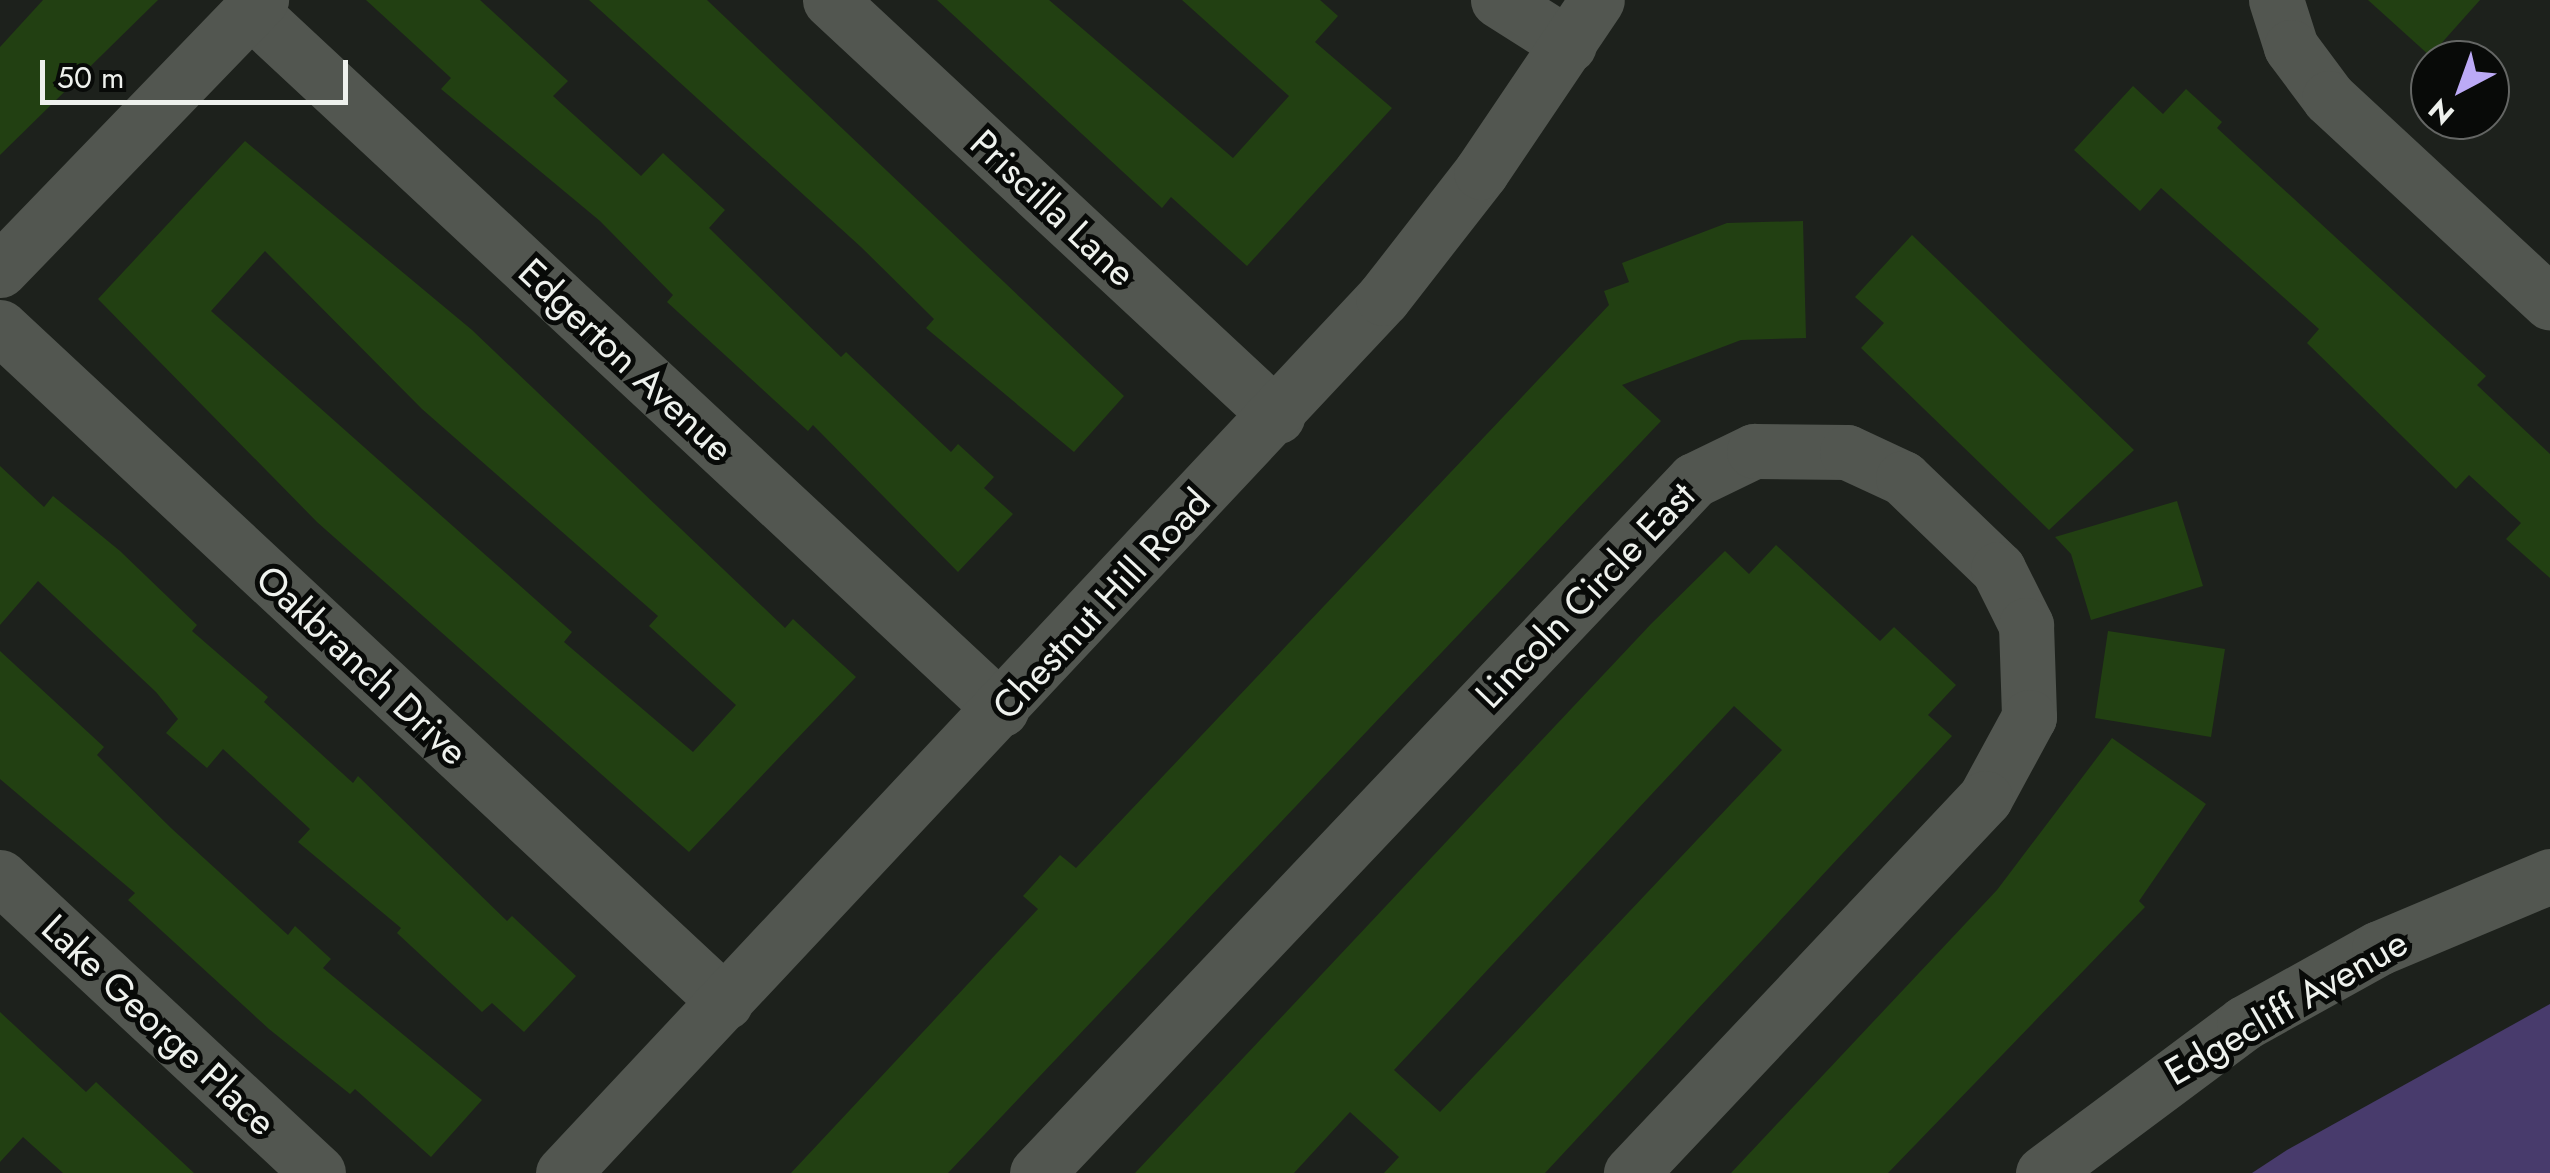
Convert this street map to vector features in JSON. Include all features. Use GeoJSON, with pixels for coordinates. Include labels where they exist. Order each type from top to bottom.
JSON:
{"type":"FeatureCollection","features":[{"type":"Feature","properties":{"kind":"street","name":"Priscilla Lane"},"geometry":{"type":"LineString","coordinates":[[830,0],[1278,416]]}},
{"type":"Feature","properties":{"kind":"street"},"geometry":{"type":"LineString","coordinates":[[1498,0],[1583,22]]}},
{"type":"Feature","properties":{"kind":"street"},"geometry":{"type":"LineString","coordinates":[[2276,0],[2307,74],[2550,303]]}},
{"type":"Feature","properties":{"kind":"street"},"geometry":{"type":"LineString","coordinates":[[0,270],[256,5]]}},
{"type":"Feature","properties":{"kind":"street","name":"Edgerton Avenue"},"geometry":{"type":"LineString","coordinates":[[256,5],[1001,710]]}},
{"type":"Feature","properties":{"kind":"street","name":"Chestnut Hill Road"},"geometry":{"type":"LineString","coordinates":[[564,1173],[1278,416],[1395,282],[1583,22]]}},
{"type":"Feature","properties":{"kind":"street","name":"Oakbranch Drive"},"geometry":{"type":"LineString","coordinates":[[0,327],[725,1002]]}},
{"type":"Feature","properties":{"kind":"street","name":"Lincoln Circle East"},"geometry":{"type":"LineString","coordinates":[[1037,1173],[1694,480],[1754,451],[1846,452],[1903,478],[1998,569],[2026,625],[2029,717],[1985,798],[1631,1173]]}},
{"type":"Feature","properties":{"kind":"street","name":"Edgecliff Avenue"},"geometry":{"type":"LineString","coordinates":[[2043,1173],[2244,1023],[2378,948],[2550,876]]}},
{"type":"Feature","properties":{"kind":"street","name":"Lake George Place"},"geometry":{"type":"LineString","coordinates":[[5,892],[318,1173]]}},
{"type":"Feature","properties":{"kind":"shaded area"},"geometry":{"type":"Polygon","coordinates":[[[2550,1004],[2550,1173],[2252,1173],[2287,1150],[2550,1004]]]}},
{"type":"Feature","properties":{"kind":"building"},"geometry":{"type":"Polygon","coordinates":[[[43,0],[158,0],[0,155],[0,47],[43,0]]]}},
{"type":"Feature","properties":{"kind":"building"},"geometry":{"type":"Polygon","coordinates":[[[366,0],[480,0],[568,81],[553,96],[641,176],[663,153],[725,210],[709,228],[841,357],[846,352],[951,452],[958,444],[994,477],[984,488],[1013,514],[958,572],[813,425],[808,431],[667,302],[673,295],[600,221],[441,89],[451,78],[366,0]]]}},
{"type":"Feature","properties":{"kind":"building"},"geometry":{"type":"Polygon","coordinates":[[[589,0],[707,0],[1124,396],[1074,452],[926,328],[934,319],[861,247],[589,0]]]}},
{"type":"Feature","properties":{"kind":"building"},"geometry":{"type":"Polygon","coordinates":[[[937,0],[1049,0],[1233,158],[1289,96],[1182,0],[1320,0],[1338,16],[1315,42],[1392,108],[1247,266],[1171,197],[1162,208],[937,0]]]}},
{"type":"Feature","properties":{"kind":"building"},"geometry":{"type":"Polygon","coordinates":[[[2368,0],[2480,0],[2444,40],[2412,40],[2368,0]]]}},
{"type":"Feature","properties":{"kind":"building"},"geometry":{"type":"Polygon","coordinates":[[[2133,86],[2163,114],[2186,89],[2222,122],[2217,128],[2486,376],[2477,385],[2550,454],[2550,578],[2506,539],[2521,523],[2469,475],[2456,489],[2307,343],[2319,329],[2161,188],[2140,211],[2074,150],[2133,86]]]}},
{"type":"Feature","properties":{"kind":"building"},"geometry":{"type":"Polygon","coordinates":[[[245,141],[472,330],[785,628],[793,619],[856,677],[689,852],[317,522],[98,299],[245,141]],[[265,251],[211,311],[572,632],[564,642],[693,752],[736,705],[649,626],[658,616],[422,409],[265,251]]]}},
{"type":"Feature","properties":{"kind":"building"},"geometry":{"type":"Polygon","coordinates":[[[1803,221],[1806,338],[1741,340],[1622,385],[1661,421],[948,1173],[791,1173],[1038,909],[1023,896],[1060,855],[1076,868],[1609,305],[1604,291],[1629,282],[1622,263],[1727,223],[1803,221]]]}},
{"type":"Feature","properties":{"kind":"building"},"geometry":{"type":"Polygon","coordinates":[[[1912,235],[2134,450],[2049,530],[1861,348],[1884,323],[1855,297],[1912,235]]]}},
{"type":"Feature","properties":{"kind":"building"},"geometry":{"type":"Polygon","coordinates":[[[0,466],[44,507],[53,496],[120,551],[197,625],[192,631],[268,697],[264,702],[353,783],[358,776],[507,921],[512,916],[576,976],[524,1032],[492,1003],[482,1012],[397,933],[401,928],[298,842],[310,829],[223,749],[207,768],[166,733],[178,719],[156,692],[38,581],[0,625],[0,466]]]}},
{"type":"Feature","properties":{"kind":"building"},"geometry":{"type":"Polygon","coordinates":[[[2177,501],[2203,586],[2091,620],[2071,554],[2055,537],[2177,501]]]}},
{"type":"Feature","properties":{"kind":"building"},"geometry":{"type":"Polygon","coordinates":[[[1776,545],[1880,641],[1894,627],[1956,685],[1928,715],[1952,736],[1545,1173],[1384,1173],[1399,1157],[1350,1112],[1294,1173],[1135,1173],[1651,624],[1725,551],[1749,574],[1776,545]],[[1734,706],[1394,1070],[1440,1112],[1782,750],[1734,706]]]}},
{"type":"Feature","properties":{"kind":"building"},"geometry":{"type":"Polygon","coordinates":[[[2108,631],[2225,649],[2211,737],[2095,718],[2108,631]]]}},
{"type":"Feature","properties":{"kind":"building"},"geometry":{"type":"Polygon","coordinates":[[[0,651],[104,747],[97,755],[171,828],[288,935],[295,926],[331,959],[323,968],[482,1100],[431,1157],[355,1089],[350,1094],[269,1029],[128,900],[135,893],[0,779],[0,651]]]}},
{"type":"Feature","properties":{"kind":"building"},"geometry":{"type":"Polygon","coordinates":[[[2112,738],[2206,804],[2139,901],[2145,907],[1888,1173],[1731,1173],[1997,890],[2112,738]]]}},
{"type":"Feature","properties":{"kind":"building"},"geometry":{"type":"Polygon","coordinates":[[[0,1012],[86,1092],[96,1082],[194,1173],[63,1173],[23,1137],[0,1162],[0,1012]]]}}]}
